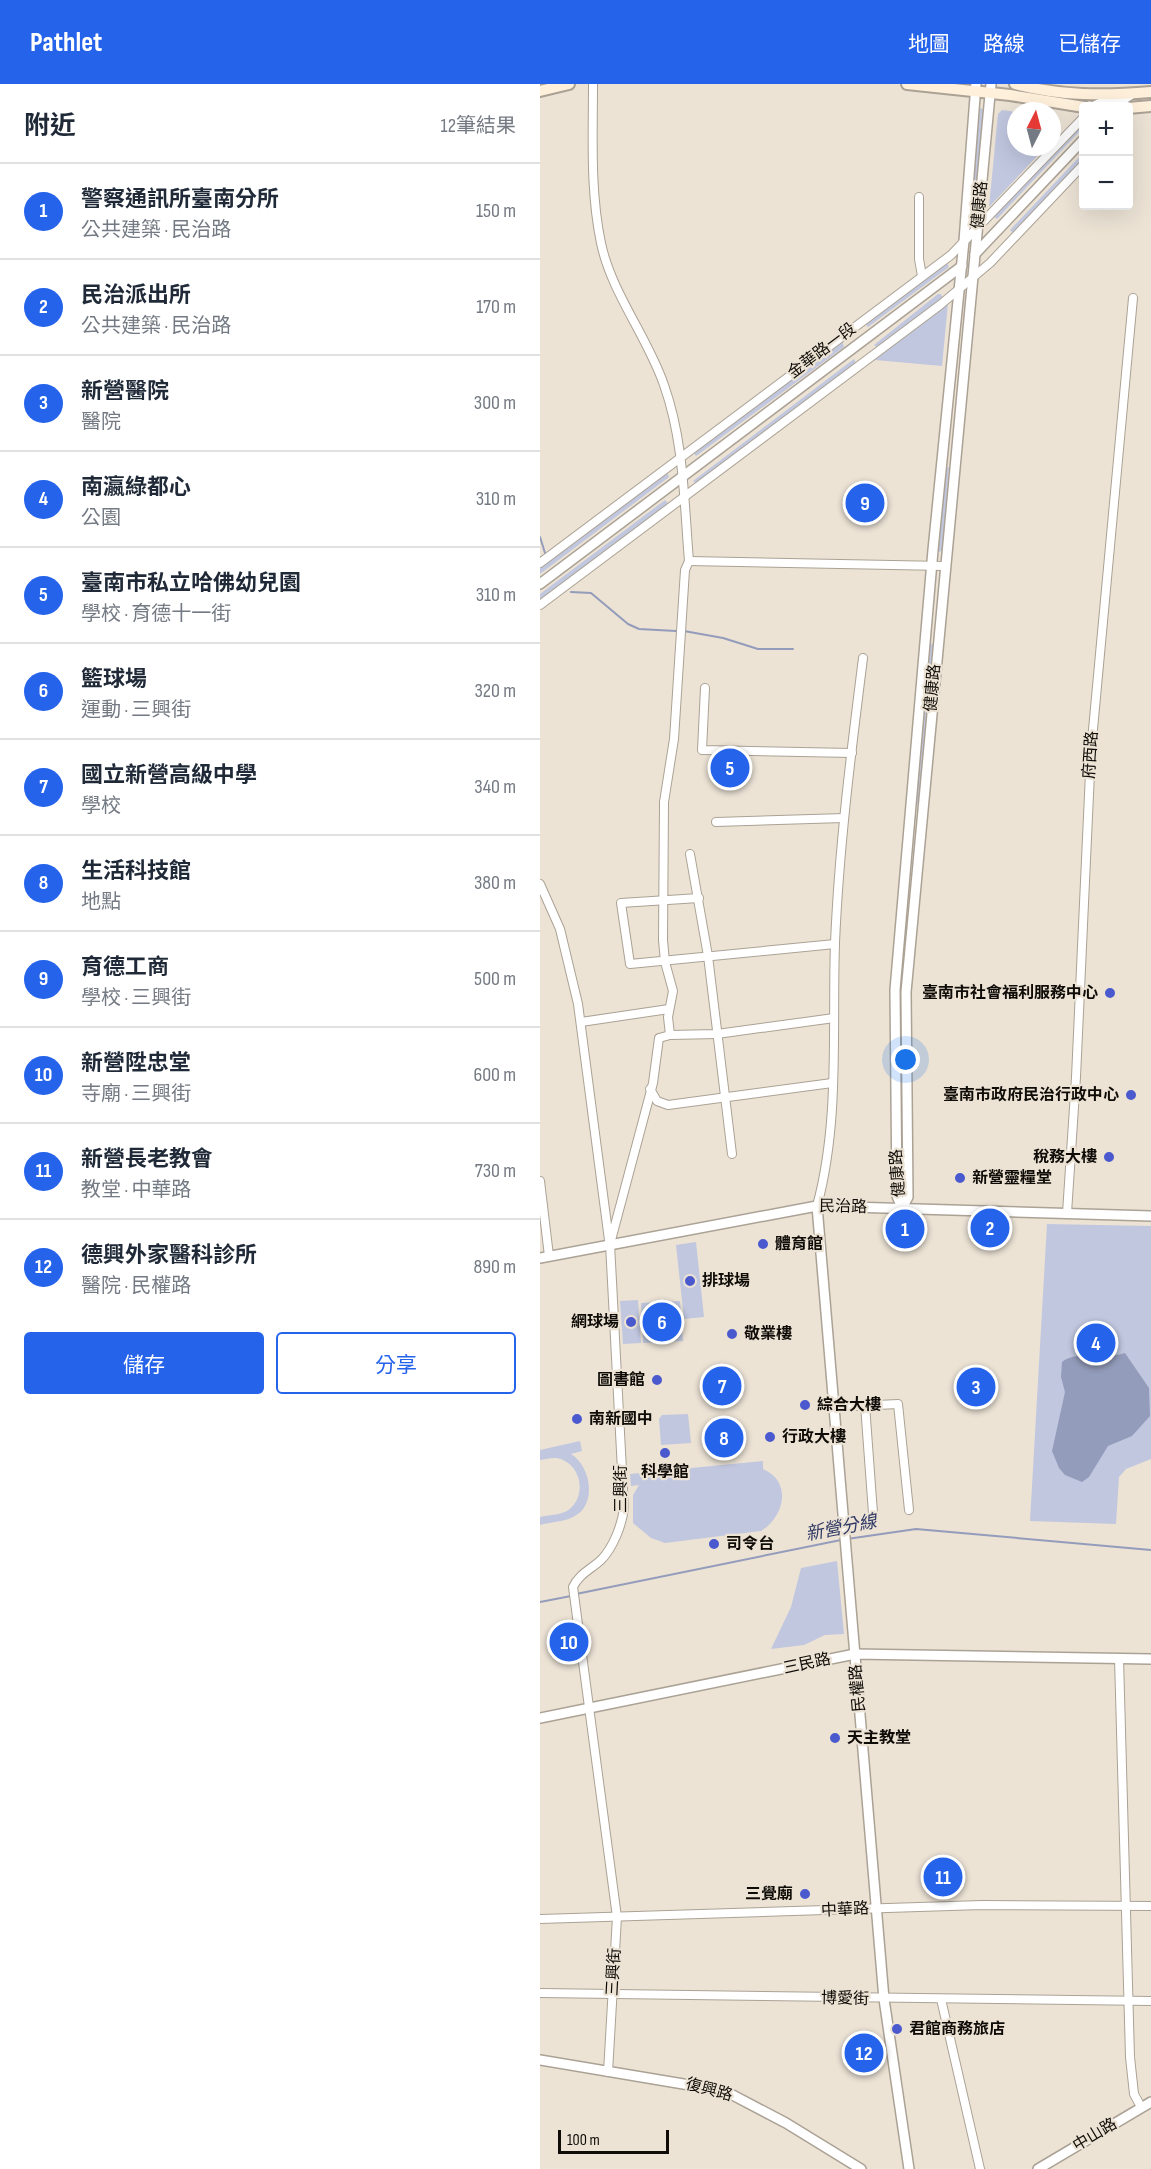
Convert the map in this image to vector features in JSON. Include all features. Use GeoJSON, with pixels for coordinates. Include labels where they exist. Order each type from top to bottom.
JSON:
{"type":"FeatureCollection","features":[{"type":"Feature","properties":{"kind":"main road"},"geometry":{"type":"LineString","coordinates":[[540,91],[569,84]]}},
{"type":"Feature","properties":{"kind":"main road"},"geometry":{"type":"LineString","coordinates":[[907,84],[990,88],[1079,107]]}},
{"type":"Feature","properties":{"kind":"main road"},"geometry":{"type":"LineString","coordinates":[[1015,84],[1071,94],[1151,92]]}},
{"type":"Feature","properties":{"kind":"main road"},"geometry":{"type":"LineString","coordinates":[[1133,109],[1151,106]]}},
{"type":"Feature","properties":{"kind":"street"},"geometry":{"type":"LineString","coordinates":[[593,84],[593,183],[601,245],[664,385],[681,456],[689,561],[685,570],[674,738],[664,802],[662,859],[665,962],[673,991],[669,1009],[670,1035],[717,1034],[834,1018]]}},
{"type":"Feature","properties":{"kind":"street","name":"健康路"},"geometry":{"type":"LineString","coordinates":[[902,1208],[897,1196],[895,990],[932,565],[962,267],[976,87]]}},
{"type":"Feature","properties":{"kind":"street","name":"健康路"},"geometry":{"type":"LineString","coordinates":[[902,1208],[908,1197],[906,992],[990,88]]}},
{"type":"Feature","properties":{"kind":"street"},"geometry":{"type":"LineString","coordinates":[[1101,102],[1109,98],[1132,94]]}},
{"type":"Feature","properties":{"kind":"street"},"geometry":{"type":"LineString","coordinates":[[1119,102],[1132,94]]}},
{"type":"Feature","properties":{"kind":"street","name":"金華路一段"},"geometry":{"type":"LineString","coordinates":[[540,563],[922,276],[978,228],[1079,121]]}},
{"type":"Feature","properties":{"kind":"street","name":"金華路一段"},"geometry":{"type":"LineString","coordinates":[[540,584],[962,267],[1079,143]]}},
{"type":"Feature","properties":{"kind":"street","name":"金華路一段"},"geometry":{"type":"LineString","coordinates":[[540,605],[958,290],[990,263],[1079,168]]}},
{"type":"Feature","properties":{"kind":"street"},"geometry":{"type":"LineString","coordinates":[[919,197],[919,259],[922,276]]}},
{"type":"Feature","properties":{"kind":"street","name":"府西路"},"geometry":{"type":"LineString","coordinates":[[1067,1213],[1091,751],[1133,298]]}},
{"type":"Feature","properties":{"kind":"street"},"geometry":{"type":"LineString","coordinates":[[689,561],[944,566]]}},
{"type":"Feature","properties":{"kind":"street"},"geometry":{"type":"LineString","coordinates":[[817,1206],[824,1176],[832,1083],[835,944],[844,818],[863,658]]}},
{"type":"Feature","properties":{"kind":"street"},"geometry":{"type":"LineString","coordinates":[[705,688],[702,750],[852,753]]}},
{"type":"Feature","properties":{"kind":"street"},"geometry":{"type":"LineString","coordinates":[[716,822],[844,818]]}},
{"type":"Feature","properties":{"kind":"street"},"geometry":{"type":"LineString","coordinates":[[690,854],[708,956],[732,1154]]}},
{"type":"Feature","properties":{"kind":"street"},"geometry":{"type":"LineString","coordinates":[[540,884],[560,929],[581,1022],[610,1244]]}},
{"type":"Feature","properties":{"kind":"street"},"geometry":{"type":"LineString","coordinates":[[699,898],[621,903],[630,964],[835,944]]}},
{"type":"Feature","properties":{"kind":"street"},"geometry":{"type":"LineString","coordinates":[[898,955],[909,956]]}},
{"type":"Feature","properties":{"kind":"street"},"geometry":{"type":"LineString","coordinates":[[581,1022],[669,1009]]}},
{"type":"Feature","properties":{"kind":"street","name":"三興街"},"geometry":{"type":"LineString","coordinates":[[608,2072],[617,1917],[574,1595],[576,1580],[606,1553],[621,1523],[624,1508],[610,1244],[650,1089],[659,1038],[670,1035]]}},
{"type":"Feature","properties":{"kind":"street"},"geometry":{"type":"LineString","coordinates":[[650,1089],[657,1101],[668,1104],[832,1083]]}},
{"type":"Feature","properties":{"kind":"street"},"geometry":{"type":"LineString","coordinates":[[540,1181],[544,1257]]}},
{"type":"Feature","properties":{"kind":"street","name":"民治路"},"geometry":{"type":"LineString","coordinates":[[544,1257],[817,1206],[1151,1216]]}},
{"type":"Feature","properties":{"kind":"street","name":"民權路"},"geometry":{"type":"LineString","coordinates":[[817,1206],[884,1999],[906,2166]]}},
{"type":"Feature","properties":{"kind":"street"},"geometry":{"type":"LineString","coordinates":[[835,1407],[898,1404],[909,1510]]}},
{"type":"Feature","properties":{"kind":"street"},"geometry":{"type":"LineString","coordinates":[[865,1405],[873,1513]]}},
{"type":"Feature","properties":{"kind":"street","name":"三民路"},"geometry":{"type":"LineString","coordinates":[[540,1718],[855,1654],[1151,1659]]}},
{"type":"Feature","properties":{"kind":"street"},"geometry":{"type":"LineString","coordinates":[[1119,1658],[1131,2074],[1134,2094],[1141,2108]]}},
{"type":"Feature","properties":{"kind":"street","name":"中華路"},"geometry":{"type":"LineString","coordinates":[[540,1919],[793,1913],[876,1908],[1151,1906]]}},
{"type":"Feature","properties":{"kind":"street","name":"博愛街"},"geometry":{"type":"LineString","coordinates":[[540,1993],[1151,2001]]}},
{"type":"Feature","properties":{"kind":"street"},"geometry":{"type":"LineString","coordinates":[[941,1999],[980,2169]]}},
{"type":"Feature","properties":{"kind":"street","name":"復興路"},"geometry":{"type":"LineString","coordinates":[[540,2061],[725,2091],[759,2108],[861,2169]]}},
{"type":"Feature","properties":{"kind":"street","name":"中山路"},"geometry":{"type":"LineString","coordinates":[[1038,2169],[1052,2165],[1151,2102]]}},
{"type":"Feature","properties":{"kind":"shaded area"},"geometry":{"type":"Polygon","coordinates":[[[980,108],[984,110],[974,211],[969,209],[980,108]]]}},
{"type":"Feature","properties":{"kind":"shaded area"},"geometry":{"type":"Polygon","coordinates":[[[1002,110],[1007,111],[1007,156],[1037,156],[989,207],[998,114],[1002,110]]]}},
{"type":"Feature","properties":{"kind":"shaded area"},"geometry":{"type":"Polygon","coordinates":[[[1077,127],[1079,132],[1061,151],[1061,144],[1077,127]]]}},
{"type":"Feature","properties":{"kind":"shaded area"},"geometry":{"type":"Polygon","coordinates":[[[1050,156],[1056,156],[997,219],[993,216],[1050,156]]]}},
{"type":"Feature","properties":{"kind":"shaded area"},"geometry":{"type":"Polygon","coordinates":[[[1079,157],[1079,164],[1014,234],[1010,230],[1079,157]]]}},
{"type":"Feature","properties":{"kind":"shaded area"},"geometry":{"type":"Polygon","coordinates":[[[947,263],[949,267],[868,327],[865,323],[947,263]]]}},
{"type":"Feature","properties":{"kind":"shaded area"},"geometry":{"type":"Polygon","coordinates":[[[938,294],[941,294],[943,299],[878,348],[874,345],[938,294]]]}},
{"type":"Feature","properties":{"kind":"shaded area"},"geometry":{"type":"Polygon","coordinates":[[[948,303],[942,366],[875,360],[948,303]]]}},
{"type":"Feature","properties":{"kind":"shaded area"},"geometry":{"type":"Polygon","coordinates":[[[842,340],[844,347],[696,456],[693,452],[842,340]]]}},
{"type":"Feature","properties":{"kind":"shaded area"},"geometry":{"type":"Polygon","coordinates":[[[854,359],[856,363],[697,484],[693,481],[854,359]]]}},
{"type":"Feature","properties":{"kind":"shaded area"},"geometry":{"type":"Polygon","coordinates":[[[949,467],[942,551],[938,552],[946,468],[949,467]]]}},
{"type":"Feature","properties":{"kind":"shaded area"},"geometry":{"type":"Polygon","coordinates":[[[667,472],[669,477],[540,574],[540,566],[667,472]]]}},
{"type":"Feature","properties":{"kind":"shaded area"},"geometry":{"type":"Polygon","coordinates":[[[665,500],[669,504],[540,601],[540,594],[665,500]]]}},
{"type":"Feature","properties":{"kind":"shaded area"},"geometry":{"type":"Polygon","coordinates":[[[930,643],[934,645],[919,804],[915,804],[930,643]]]}},
{"type":"Feature","properties":{"kind":"shaded area"},"geometry":{"type":"Polygon","coordinates":[[[901,964],[905,965],[904,1192],[901,1193],[898,990],[901,964]]]}},
{"type":"Feature","properties":{"kind":"shaded area"},"geometry":{"type":"Polygon","coordinates":[[[1047,1224],[1151,1226],[1151,1459],[1126,1469],[1119,1477],[1116,1524],[1030,1521],[1047,1224]]]}},
{"type":"Feature","properties":{"kind":"shaded area","name":"排球場"},"geometry":{"type":"Polygon","coordinates":[[[696,1242],[704,1317],[684,1319],[676,1245],[696,1242]]]}},
{"type":"Feature","properties":{"kind":"shaded area","name":"網球場"},"geometry":{"type":"Polygon","coordinates":[[[638,1300],[641,1343],[623,1344],[620,1301],[638,1300]]]}},
{"type":"Feature","properties":{"kind":"shaded area"},"geometry":{"type":"Polygon","coordinates":[[[680,1301],[683,1341],[643,1343],[641,1303],[680,1301]]]}},
{"type":"Feature","properties":{"kind":"shaded area"},"geometry":{"type":"Polygon","coordinates":[[[1125,1353],[1149,1388],[1150,1416],[1132,1436],[1108,1446],[1089,1477],[1082,1482],[1065,1475],[1059,1468],[1052,1451],[1065,1392],[1061,1377],[1062,1362],[1075,1357],[1125,1353]]]}},
{"type":"Feature","properties":{"kind":"shaded area"},"geometry":{"type":"Polygon","coordinates":[[[688,1414],[691,1443],[661,1445],[659,1419],[662,1415],[688,1414]]]}},
{"type":"Feature","properties":{"kind":"shaded area"},"geometry":{"type":"Polygon","coordinates":[[[580,1441],[582,1451],[571,1454],[578,1460],[587,1476],[589,1495],[586,1504],[581,1512],[573,1517],[540,1525],[540,1517],[567,1511],[573,1506],[580,1484],[570,1464],[557,1458],[540,1460],[540,1450],[580,1441]]]}},
{"type":"Feature","properties":{"kind":"shaded area"},"geometry":{"type":"Polygon","coordinates":[[[763,1461],[763,1469],[779,1482],[782,1500],[775,1517],[761,1531],[665,1543],[651,1538],[633,1523],[633,1495],[639,1485],[631,1486],[630,1474],[763,1461]]]}},
{"type":"Feature","properties":{"kind":"shaded area"},"geometry":{"type":"Polygon","coordinates":[[[837,1561],[844,1634],[825,1635],[804,1645],[771,1649],[791,1607],[801,1568],[837,1561]]]}},
{"type":"Feature","properties":{"kind":"waterway"},"geometry":{"type":"LineString","coordinates":[[540,537],[545,553]]}},
{"type":"Feature","properties":{"kind":"waterway"},"geometry":{"type":"LineString","coordinates":[[571,592],[591,593],[628,624],[639,629],[676,631]]}},
{"type":"Feature","properties":{"kind":"waterway"},"geometry":{"type":"LineString","coordinates":[[684,631],[723,638],[758,649],[793,649]]}},
{"type":"Feature","properties":{"kind":"waterway","name":"新營分線"},"geometry":{"type":"LineString","coordinates":[[847,1539],[916,1529],[1151,1550]]}},
{"type":"Feature","properties":{"kind":"waterway","name":"新營分線"},"geometry":{"type":"LineString","coordinates":[[576,1594],[841,1540]]}},
{"type":"Feature","properties":{"kind":"waterway","name":"新營分線"},"geometry":{"type":"LineString","coordinates":[[540,1602],[571,1596]]}},
{"type":"Feature","properties":{"kind":"place","name":"育德工商"},"geometry":{"type":"Point","coordinates":[865,503]}},
{"type":"Feature","properties":{"kind":"place","name":"臺南市私立哈佛幼兒園"},"geometry":{"type":"Point","coordinates":[730,768]}},
{"type":"Feature","properties":{"kind":"place","name":"臺南市社會福利服務中心"},"geometry":{"type":"Point","coordinates":[1110,993]}},
{"type":"Feature","properties":{"kind":"place","name":"臺南市政府民治行政中心"},"geometry":{"type":"Point","coordinates":[1131,1095]}},
{"type":"Feature","properties":{"kind":"place","name":"稅務大樓"},"geometry":{"type":"Point","coordinates":[1109,1157]}},
{"type":"Feature","properties":{"kind":"place","name":"新營靈糧堂"},"geometry":{"type":"Point","coordinates":[960,1178]}},
{"type":"Feature","properties":{"kind":"place","name":"民治派出所"},"geometry":{"type":"Point","coordinates":[990,1228]}},
{"type":"Feature","properties":{"kind":"place","name":"警察通訊所臺南分所"},"geometry":{"type":"Point","coordinates":[905,1229]}},
{"type":"Feature","properties":{"kind":"place","name":"體育館"},"geometry":{"type":"Point","coordinates":[763,1244]}},
{"type":"Feature","properties":{"kind":"place","name":"排球場"},"geometry":{"type":"Point","coordinates":[690,1281]}},
{"type":"Feature","properties":{"kind":"place","name":"網球場"},"geometry":{"type":"Point","coordinates":[631,1322]}},
{"type":"Feature","properties":{"kind":"place","name":"籃球場"},"geometry":{"type":"Point","coordinates":[662,1322]}},
{"type":"Feature","properties":{"kind":"place","name":"敬業樓"},"geometry":{"type":"Point","coordinates":[732,1334]}},
{"type":"Feature","properties":{"kind":"place","name":"南瀛綠都心"},"geometry":{"type":"Point","coordinates":[1096,1343]}},
{"type":"Feature","properties":{"kind":"place","name":"圖書館"},"geometry":{"type":"Point","coordinates":[657,1380]}},
{"type":"Feature","properties":{"kind":"place","name":"國立新營高級中學"},"geometry":{"type":"Point","coordinates":[722,1386]}},
{"type":"Feature","properties":{"kind":"place","name":"新營醫院"},"geometry":{"type":"Point","coordinates":[976,1387]}},
{"type":"Feature","properties":{"kind":"place","name":"綜合大樓"},"geometry":{"type":"Point","coordinates":[805,1405]}},
{"type":"Feature","properties":{"kind":"place","name":"南新國中"},"geometry":{"type":"Point","coordinates":[577,1419]}},
{"type":"Feature","properties":{"kind":"place","name":"行政大樓"},"geometry":{"type":"Point","coordinates":[770,1437]}},
{"type":"Feature","properties":{"kind":"place","name":"生活科技館"},"geometry":{"type":"Point","coordinates":[724,1438]}},
{"type":"Feature","properties":{"kind":"place","name":"科學館"},"geometry":{"type":"Point","coordinates":[665,1453]}},
{"type":"Feature","properties":{"kind":"place","name":"司令台"},"geometry":{"type":"Point","coordinates":[714,1544]}},
{"type":"Feature","properties":{"kind":"place","name":"新營陞忠堂"},"geometry":{"type":"Point","coordinates":[569,1642]}},
{"type":"Feature","properties":{"kind":"place","name":"天主教堂"},"geometry":{"type":"Point","coordinates":[835,1738]}},
{"type":"Feature","properties":{"kind":"place","name":"新營長老教會"},"geometry":{"type":"Point","coordinates":[943,1877]}},
{"type":"Feature","properties":{"kind":"place","name":"三覺廟"},"geometry":{"type":"Point","coordinates":[805,1894]}},
{"type":"Feature","properties":{"kind":"place","name":"君館商務旅店"},"geometry":{"type":"Point","coordinates":[897,2029]}},
{"type":"Feature","properties":{"kind":"place","name":"德興外家醫科診所"},"geometry":{"type":"Point","coordinates":[864,2053]}}]}
